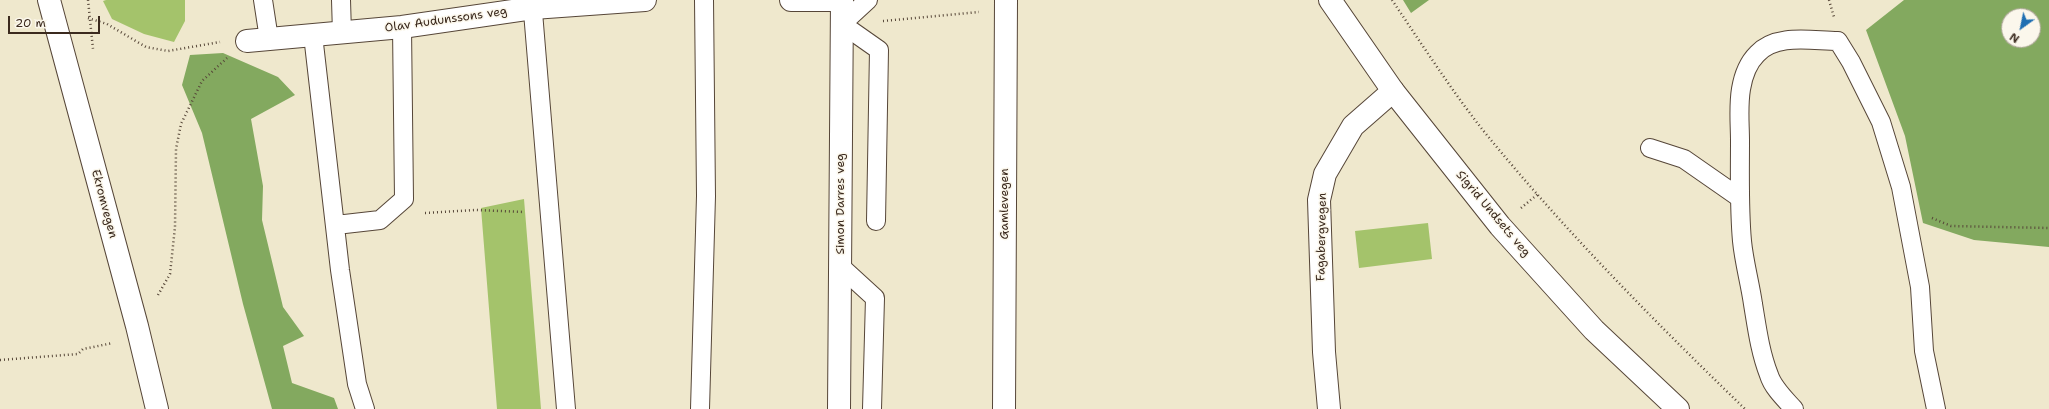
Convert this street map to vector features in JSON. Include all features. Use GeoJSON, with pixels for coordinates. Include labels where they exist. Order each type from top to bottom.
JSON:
{"type":"FeatureCollection","features":[{"type":"Feature","properties":{"kind":"street","name":"Ekromvegen"},"geometry":{"type":"LineString","coordinates":[[49,0],[137,326],[157,409]]}},
{"type":"Feature","properties":{"kind":"street","name":"Olav Audunssons veg"},"geometry":{"type":"LineString","coordinates":[[247,41],[402,27],[533,4],[645,0]]}},
{"type":"Feature","properties":{"kind":"street"},"geometry":{"type":"LineString","coordinates":[[791,0],[833,0]]}},
{"type":"Feature","properties":{"kind":"street","name":"Simon Darres veg"},"geometry":{"type":"LineString","coordinates":[[839,409],[842,0]]}},
{"type":"Feature","properties":{"kind":"street","name":"Sigrid Undsets veg"},"geometry":{"type":"LineString","coordinates":[[1330,0],[1393,91],[1511,237],[1594,330],[1678,409]]}},
{"type":"Feature","properties":{"kind":"street","name":"Gamlevegen"},"geometry":{"type":"LineString","coordinates":[[1004,409],[1006,6]]}},
{"type":"Feature","properties":{"kind":"street","name":"Fagabergvegen"},"geometry":{"type":"LineString","coordinates":[[1329,409],[1324,352],[1319,200],[1325,174],[1353,126],[1393,91]]}},
{"type":"Feature","properties":{"kind":"lane"},"geometry":{"type":"LineString","coordinates":[[263,0],[269,39]]}},
{"type":"Feature","properties":{"kind":"lane"},"geometry":{"type":"LineString","coordinates":[[341,0],[342,32]]}},
{"type":"Feature","properties":{"kind":"lane"},"geometry":{"type":"LineString","coordinates":[[700,409],[706,196],[704,0]]}},
{"type":"Feature","properties":{"kind":"lane"},"geometry":{"type":"LineString","coordinates":[[868,0],[842,24],[880,50],[876,221]]}},
{"type":"Feature","properties":{"kind":"lane"},"geometry":{"type":"LineString","coordinates":[[533,4],[566,409]]}},
{"type":"Feature","properties":{"kind":"lane"},"geometry":{"type":"LineString","coordinates":[[336,225],[380,220],[404,199],[402,27]]}},
{"type":"Feature","properties":{"kind":"lane"},"geometry":{"type":"LineString","coordinates":[[313,35],[357,384],[365,409]]}},
{"type":"Feature","properties":{"kind":"lane"},"geometry":{"type":"LineString","coordinates":[[1794,409],[1779,393],[1769,378],[1762,358],[1742,242],[1740,198],[1739,107],[1741,88],[1749,65],[1756,54],[1767,45],[1778,41],[1838,41],[1851,62],[1881,122],[1901,187],[1920,287],[1924,350],[1936,409]]}},
{"type":"Feature","properties":{"kind":"lane"},"geometry":{"type":"LineString","coordinates":[[1650,148],[1684,159],[1740,198]]}},
{"type":"Feature","properties":{"kind":"lane"},"geometry":{"type":"LineString","coordinates":[[840,266],[875,298],[872,409]]}},
{"type":"Feature","properties":{"kind":"path"},"geometry":{"type":"LineString","coordinates":[[1392,0],[1481,127],[1538,194],[1578,240],[1651,318],[1745,409]]}},
{"type":"Feature","properties":{"kind":"path"},"geometry":{"type":"LineString","coordinates":[[842,24],[900,20],[973,12],[1006,6]]}},
{"type":"Feature","properties":{"kind":"path"},"geometry":{"type":"LineString","coordinates":[[88,18],[107,24],[146,47],[168,51],[215,43],[247,41]]}},
{"type":"Feature","properties":{"kind":"path"},"geometry":{"type":"LineString","coordinates":[[157,301],[158,296],[170,274],[175,227],[176,149],[181,124],[202,81],[247,41]]}},
{"type":"Feature","properties":{"kind":"path"},"geometry":{"type":"LineString","coordinates":[[1518,211],[1538,194]]}},
{"type":"Feature","properties":{"kind":"path"},"geometry":{"type":"LineString","coordinates":[[404,199],[422,214],[476,210],[551,212]]}},
{"type":"Feature","properties":{"kind":"path"},"geometry":{"type":"LineString","coordinates":[[1929,217],[1951,226],[2049,228]]}},
{"type":"Feature","properties":{"kind":"path"},"geometry":{"type":"LineString","coordinates":[[0,360],[78,354],[83,349],[96,346]]}},
{"type":"Feature","properties":{"kind":"green space"},"geometry":{"type":"Polygon","coordinates":[[[185,0],[185,21],[174,42],[144,34],[112,19],[103,1],[185,0]]]}},
{"type":"Feature","properties":{"kind":"green space"},"geometry":{"type":"Polygon","coordinates":[[[1403,0],[1429,0],[1411,13],[1403,0]]]}},
{"type":"Feature","properties":{"kind":"green space"},"geometry":{"type":"Polygon","coordinates":[[[1904,0],[2049,0],[2049,247],[1974,240],[1923,223],[1905,136],[1866,30],[1904,0]]]}},
{"type":"Feature","properties":{"kind":"green space"},"geometry":{"type":"Polygon","coordinates":[[[223,53],[278,77],[295,95],[251,119],[263,186],[262,220],[283,307],[304,336],[283,346],[292,383],[334,398],[338,409],[272,409],[243,304],[202,133],[182,85],[190,55],[223,53]]]}},
{"type":"Feature","properties":{"kind":"green space"},"geometry":{"type":"Polygon","coordinates":[[[524,199],[541,409],[497,409],[481,208],[524,199]]]}},
{"type":"Feature","properties":{"kind":"green space"},"geometry":{"type":"Polygon","coordinates":[[[1428,223],[1432,259],[1359,268],[1355,231],[1428,223]]]}}]}
